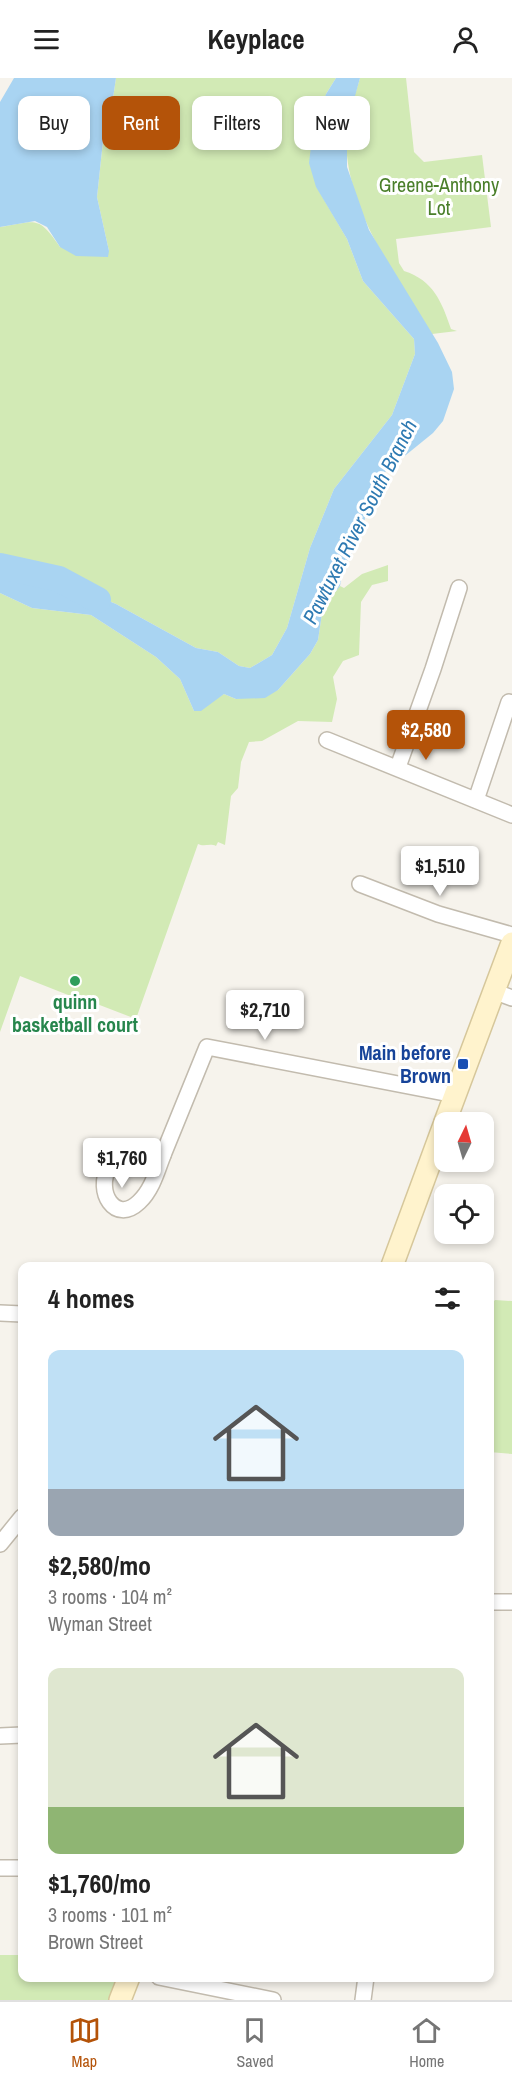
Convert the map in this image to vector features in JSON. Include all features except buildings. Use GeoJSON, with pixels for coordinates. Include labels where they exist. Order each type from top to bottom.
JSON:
{"type":"FeatureCollection","features":[{"type":"Feature","properties":{"kind":"main road"},"geometry":{"type":"LineString","coordinates":[[449,1112],[503,994],[512,943]]}},
{"type":"Feature","properties":{"kind":"main road"},"geometry":{"type":"LineString","coordinates":[[393,1262],[434,1153]]}},
{"type":"Feature","properties":{"kind":"main road"},"geometry":{"type":"LineString","coordinates":[[120,2000],[127,1982]]}},
{"type":"Feature","properties":{"kind":"street"},"geometry":{"type":"LineString","coordinates":[[398,767],[459,588]]}},
{"type":"Feature","properties":{"kind":"street"},"geometry":{"type":"LineString","coordinates":[[476,800],[509,702]]}},
{"type":"Feature","properties":{"kind":"street"},"geometry":{"type":"LineString","coordinates":[[327,740],[512,815]]}},
{"type":"Feature","properties":{"kind":"street"},"geometry":{"type":"LineString","coordinates":[[360,884],[438,914],[512,935]]}},
{"type":"Feature","properties":{"kind":"street"},"geometry":{"type":"LineString","coordinates":[[163,1155],[207,1047],[455,1095]]}},
{"type":"Feature","properties":{"kind":"street"},"geometry":{"type":"LineString","coordinates":[[0,1313],[18,1314]]}},
{"type":"Feature","properties":{"kind":"street"},"geometry":{"type":"LineString","coordinates":[[0,1544],[18,1522]]}},
{"type":"Feature","properties":{"kind":"street"},"geometry":{"type":"LineString","coordinates":[[494,1602],[512,1602]]}},
{"type":"Feature","properties":{"kind":"street"},"geometry":{"type":"LineString","coordinates":[[0,1736],[18,1735]]}},
{"type":"Feature","properties":{"kind":"street"},"geometry":{"type":"LineString","coordinates":[[0,1868],[18,1868]]}},
{"type":"Feature","properties":{"kind":"street"},"geometry":{"type":"LineString","coordinates":[[184,1982],[273,2000]]}},
{"type":"Feature","properties":{"kind":"street"},"geometry":{"type":"LineString","coordinates":[[363,2000],[365,1982]]}},
{"type":"Feature","properties":{"kind":"green space"},"geometry":{"type":"Polygon","coordinates":[[[116,78],[336,78],[326,96],[294,96],[294,150],[320,150],[316,186],[347,239],[363,281],[414,339],[415,354],[392,415],[334,489],[310,548],[287,628],[272,655],[250,668],[239,666],[218,652],[196,648],[116,604],[0,556],[0,227],[36,223],[47,230],[60,247],[109,251],[97,197],[102,150],[180,150],[180,96],[113,96],[116,78]]]}},
{"type":"Feature","properties":{"kind":"green space","name":"Greene-Anthony Lot"},"geometry":{"type":"Polygon","coordinates":[[[360,78],[406,78],[414,152],[424,162],[482,155],[491,227],[396,239],[399,263],[404,271],[429,286],[440,301],[451,329],[457,331],[432,334],[387,262],[361,209],[352,181],[347,150],[370,150],[370,96],[354,96],[360,78]]]}},
{"type":"Feature","properties":{"kind":"green space"},"geometry":{"type":"Polygon","coordinates":[[[388,565],[388,581],[372,585],[361,602],[359,655],[343,661],[333,677],[337,699],[332,722],[298,721],[262,741],[249,742],[241,762],[238,788],[231,796],[225,845],[218,842],[216,846],[198,844],[136,1019],[20,976],[0,1032],[0,593],[32,608],[91,615],[156,657],[180,679],[194,711],[224,694],[236,699],[278,690],[310,654],[318,640],[323,607],[340,586],[344,588],[362,574],[388,565]]]}},
{"type":"Feature","properties":{"kind":"green space"},"geometry":{"type":"Polygon","coordinates":[[[494,1301],[512,1301],[512,1454],[494,1452],[494,1301]]]}},
{"type":"Feature","properties":{"kind":"green space"},"geometry":{"type":"Polygon","coordinates":[[[0,1955],[18,1955],[18,1982],[124,1982],[119,2000],[0,2000],[0,1955]]]}},
{"type":"Feature","properties":{"kind":"water"},"geometry":{"type":"Polygon","coordinates":[[[14,78],[116,78],[113,96],[102,96],[102,150],[97,197],[109,251],[108,257],[76,256],[60,247],[47,227],[35,221],[0,227],[0,102],[14,78]]]}},
{"type":"Feature","properties":{"kind":"water"},"geometry":{"type":"Polygon","coordinates":[[[336,78],[360,78],[355,96],[325,96],[336,78]]]}},
{"type":"Feature","properties":{"kind":"water"},"geometry":{"type":"Polygon","coordinates":[[[311,150],[347,150],[347,167],[369,230],[438,343],[452,372],[454,389],[443,421],[433,433],[385,472],[371,492],[360,540],[343,568],[340,586],[323,607],[318,640],[310,654],[278,690],[265,698],[236,699],[224,694],[201,711],[194,711],[180,679],[156,657],[91,615],[32,608],[0,593],[0,556],[116,604],[196,648],[218,652],[239,666],[250,668],[272,655],[287,628],[310,548],[334,489],[392,415],[415,354],[414,339],[363,281],[347,239],[316,187],[309,163],[311,150]]]}},
{"type":"Feature","properties":{"kind":"waterway","name":"Pawtuxet River South Branch"},"geometry":{"type":"LineString","coordinates":[[0,566],[59,579],[98,600]]}},
{"type":"Feature","properties":{"kind":"place","name":"quinn basketball court"},"geometry":{"type":"Point","coordinates":[75,981]}},
{"type":"Feature","properties":{"kind":"place","name":"Main before Brown"},"geometry":{"type":"Point","coordinates":[463,1064]}}]}
